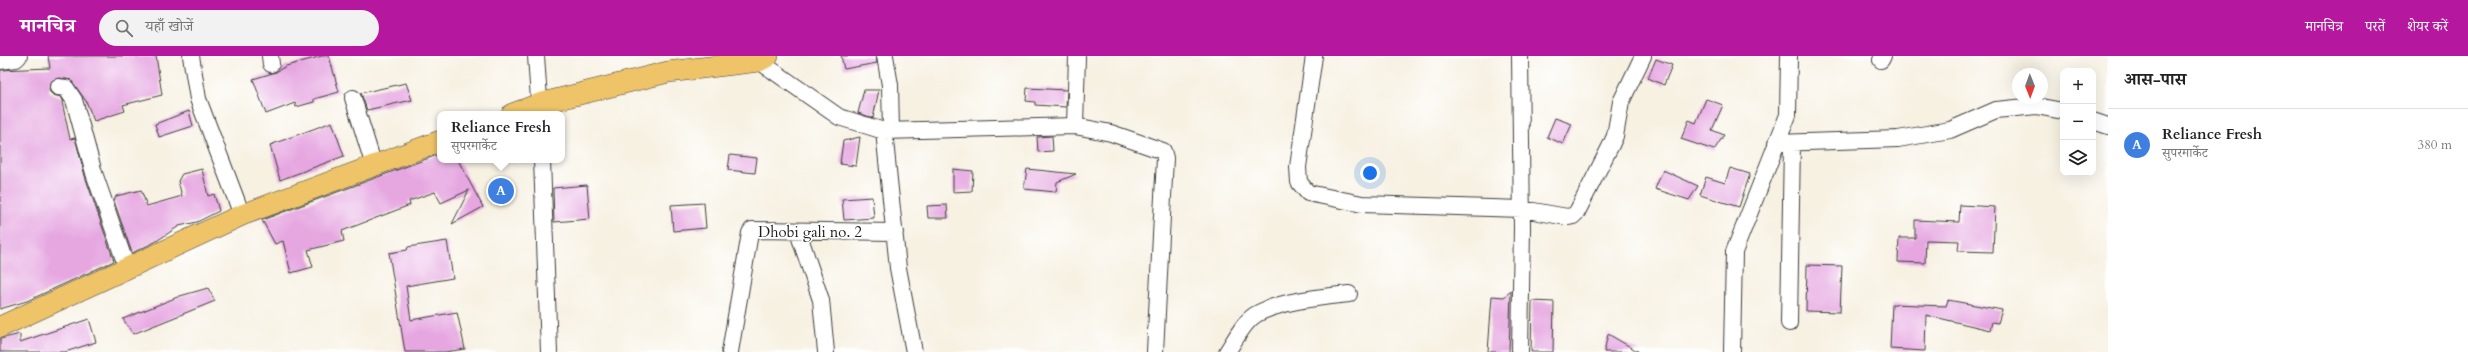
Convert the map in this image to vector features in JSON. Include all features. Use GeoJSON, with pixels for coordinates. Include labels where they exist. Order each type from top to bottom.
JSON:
{"type":"FeatureCollection","features":[{"type":"Feature","properties":{"kind":"main road"},"geometry":{"type":"LineString","coordinates":[[529,111],[668,72],[761,58]]}},
{"type":"Feature","properties":{"kind":"main road"},"geometry":{"type":"LineString","coordinates":[[0,327],[242,215],[437,142]]}},
{"type":"Feature","properties":{"kind":"street"},"geometry":{"type":"LineString","coordinates":[[0,60],[16,59],[19,56]]}},
{"type":"Feature","properties":{"kind":"street"},"geometry":{"type":"LineString","coordinates":[[191,56],[198,99],[242,215]]}},
{"type":"Feature","properties":{"kind":"street"},"geometry":{"type":"LineString","coordinates":[[536,56],[540,109]]}},
{"type":"Feature","properties":{"kind":"street"},"geometry":{"type":"LineString","coordinates":[[885,56],[890,84],[888,130],[898,268],[914,352]]}},
{"type":"Feature","properties":{"kind":"street"},"geometry":{"type":"LineString","coordinates":[[1076,126],[1077,56]]}},
{"type":"Feature","properties":{"kind":"street"},"geometry":{"type":"LineString","coordinates":[[1314,56],[1298,167],[1299,182],[1308,193],[1362,204],[1522,210],[1567,217],[1573,216],[1577,212],[1611,145],[1621,102],[1643,56]]}},
{"type":"Feature","properties":{"kind":"street"},"geometry":{"type":"LineString","coordinates":[[1520,56],[1522,210],[1520,352]]}},
{"type":"Feature","properties":{"kind":"street"},"geometry":{"type":"LineString","coordinates":[[1789,56],[1788,115],[1784,143],[1789,324]]}},
{"type":"Feature","properties":{"kind":"street"},"geometry":{"type":"LineString","coordinates":[[761,58],[840,117],[888,130],[1076,126],[1111,133],[1163,151],[1165,158],[1155,352]]}},
{"type":"Feature","properties":{"kind":"street"},"geometry":{"type":"LineString","coordinates":[[58,87],[66,88],[74,100],[94,173],[127,268]]}},
{"type":"Feature","properties":{"kind":"street"},"geometry":{"type":"LineString","coordinates":[[353,98],[374,166]]}},
{"type":"Feature","properties":{"kind":"street"},"geometry":{"type":"LineString","coordinates":[[1784,143],[1898,139],[1937,134],[1996,110],[2036,106],[2060,110]]}},
{"type":"Feature","properties":{"kind":"street"},"geometry":{"type":"LineString","coordinates":[[2096,122],[2108,126]]}},
{"type":"Feature","properties":{"kind":"street"},"geometry":{"type":"LineString","coordinates":[[1732,352],[1734,252],[1784,143]]}},
{"type":"Feature","properties":{"kind":"street"},"geometry":{"type":"LineString","coordinates":[[542,163],[549,352]]}},
{"type":"Feature","properties":{"kind":"street","name":"Dhobi gali no. 2"},"geometry":{"type":"LineString","coordinates":[[730,352],[750,233],[756,229],[798,232],[895,232]]}},
{"type":"Feature","properties":{"kind":"street"},"geometry":{"type":"LineString","coordinates":[[798,232],[821,300],[826,352]]}},
{"type":"Feature","properties":{"kind":"street"},"geometry":{"type":"LineString","coordinates":[[1228,352],[1242,329],[1255,315],[1307,298],[1349,294]]}},
{"type":"Feature","properties":{"kind":"building"},"geometry":{"type":"Polygon","coordinates":[[[48,56],[156,56],[162,95],[123,105],[125,111],[94,121],[86,101],[71,80],[59,78],[50,82],[49,91],[53,95],[61,97],[64,102],[62,102],[70,139],[75,138],[85,176],[114,261],[27,301],[0,309],[0,70],[50,68],[48,56]]]}},
{"type":"Feature","properties":{"kind":"building"},"geometry":{"type":"Polygon","coordinates":[[[322,56],[329,56],[339,92],[314,99],[314,102],[296,107],[295,103],[266,114],[253,79],[276,72],[286,66],[322,56]]]}},
{"type":"Feature","properties":{"kind":"building"},"geometry":{"type":"Polygon","coordinates":[[[841,56],[876,56],[877,63],[844,69],[841,56]]]}},
{"type":"Feature","properties":{"kind":"building"},"geometry":{"type":"Polygon","coordinates":[[[1656,59],[1672,65],[1664,85],[1648,78],[1656,59]]]}},
{"type":"Feature","properties":{"kind":"building"},"geometry":{"type":"Polygon","coordinates":[[[406,83],[412,100],[367,110],[361,93],[406,83]]]}},
{"type":"Feature","properties":{"kind":"building"},"geometry":{"type":"Polygon","coordinates":[[[1027,88],[1067,90],[1066,107],[1035,105],[1035,102],[1026,101],[1027,88]]]}},
{"type":"Feature","properties":{"kind":"building"},"geometry":{"type":"Polygon","coordinates":[[[864,90],[879,90],[873,118],[858,113],[864,90]]]}},
{"type":"Feature","properties":{"kind":"building"},"geometry":{"type":"Polygon","coordinates":[[[1706,99],[1723,105],[1712,130],[1724,135],[1714,150],[1681,139],[1689,120],[1696,123],[1706,99]]]}},
{"type":"Feature","properties":{"kind":"building"},"geometry":{"type":"Polygon","coordinates":[[[189,111],[193,126],[159,137],[155,124],[189,111]]]}},
{"type":"Feature","properties":{"kind":"building"},"geometry":{"type":"Polygon","coordinates":[[[1555,118],[1572,124],[1563,144],[1547,137],[1555,118]]]}},
{"type":"Feature","properties":{"kind":"building"},"geometry":{"type":"Polygon","coordinates":[[[332,122],[344,156],[280,180],[270,145],[332,122]]]}},
{"type":"Feature","properties":{"kind":"building"},"geometry":{"type":"Polygon","coordinates":[[[1052,136],[1053,151],[1038,152],[1037,137],[1052,136]]]}},
{"type":"Feature","properties":{"kind":"building"},"geometry":{"type":"Polygon","coordinates":[[[860,137],[856,166],[840,164],[843,141],[860,137]]]}},
{"type":"Feature","properties":{"kind":"building"},"geometry":{"type":"Polygon","coordinates":[[[437,155],[437,163],[460,163],[483,207],[452,224],[469,190],[441,203],[435,192],[409,201],[410,205],[342,231],[344,241],[308,250],[313,267],[291,273],[283,241],[275,244],[262,220],[437,155]]]}},
{"type":"Feature","properties":{"kind":"building"},"geometry":{"type":"Polygon","coordinates":[[[730,155],[757,158],[755,173],[728,170],[730,155]]]}},
{"type":"Feature","properties":{"kind":"building"},"geometry":{"type":"Polygon","coordinates":[[[1730,168],[1750,174],[1739,207],[1700,195],[1706,177],[1725,183],[1730,168]]]}},
{"type":"Feature","properties":{"kind":"building"},"geometry":{"type":"Polygon","coordinates":[[[202,169],[208,196],[214,194],[219,211],[197,222],[179,226],[155,242],[132,253],[114,201],[116,196],[141,190],[147,206],[182,196],[178,181],[182,174],[202,169]]]}},
{"type":"Feature","properties":{"kind":"building"},"geometry":{"type":"Polygon","coordinates":[[[953,169],[973,171],[972,191],[953,192],[953,169]]]}},
{"type":"Feature","properties":{"kind":"building"},"geometry":{"type":"Polygon","coordinates":[[[1027,169],[1076,174],[1057,182],[1056,192],[1024,189],[1027,169]]]}},
{"type":"Feature","properties":{"kind":"building"},"geometry":{"type":"Polygon","coordinates":[[[1663,170],[1698,186],[1689,200],[1655,189],[1663,170]]]}},
{"type":"Feature","properties":{"kind":"building"},"geometry":{"type":"Polygon","coordinates":[[[587,185],[590,219],[554,222],[553,188],[587,185]]]}},
{"type":"Feature","properties":{"kind":"building"},"geometry":{"type":"Polygon","coordinates":[[[872,197],[874,218],[844,220],[842,199],[872,197]]]}},
{"type":"Feature","properties":{"kind":"building"},"geometry":{"type":"Polygon","coordinates":[[[704,203],[706,228],[673,231],[671,205],[704,203]]]}},
{"type":"Feature","properties":{"kind":"building"},"geometry":{"type":"Polygon","coordinates":[[[947,205],[948,218],[928,218],[927,206],[947,205]]]}},
{"type":"Feature","properties":{"kind":"building"},"geometry":{"type":"Polygon","coordinates":[[[1960,205],[1995,207],[1993,252],[1958,251],[1959,241],[1926,240],[1925,263],[1898,262],[1899,238],[1915,238],[1915,220],[1959,222],[1960,205]]]}},
{"type":"Feature","properties":{"kind":"building"},"geometry":{"type":"Polygon","coordinates":[[[447,241],[453,278],[406,286],[411,320],[457,312],[465,349],[445,352],[405,352],[389,253],[407,250],[408,247],[447,241]]]}},
{"type":"Feature","properties":{"kind":"building"},"geometry":{"type":"Polygon","coordinates":[[[1807,265],[1842,266],[1840,312],[1806,311],[1807,265]]]}},
{"type":"Feature","properties":{"kind":"building"},"geometry":{"type":"Polygon","coordinates":[[[208,288],[215,301],[133,334],[123,319],[180,296],[208,288]]]}},
{"type":"Feature","properties":{"kind":"building"},"geometry":{"type":"Polygon","coordinates":[[[1511,291],[1509,352],[1488,352],[1492,296],[1504,297],[1511,291]]]}},
{"type":"Feature","properties":{"kind":"building"},"geometry":{"type":"Polygon","coordinates":[[[1948,300],[2002,310],[1998,323],[1992,322],[1990,330],[1926,315],[1925,351],[1890,349],[1892,304],[1946,306],[1948,300]]]}},
{"type":"Feature","properties":{"kind":"building"},"geometry":{"type":"Polygon","coordinates":[[[1532,301],[1554,302],[1553,352],[1531,352],[1532,301]]]}},
{"type":"Feature","properties":{"kind":"building"},"geometry":{"type":"Polygon","coordinates":[[[89,319],[96,342],[65,352],[0,352],[0,339],[20,334],[20,342],[89,319]]]}},
{"type":"Feature","properties":{"kind":"building"},"geometry":{"type":"Polygon","coordinates":[[[1608,334],[1639,352],[1604,352],[1608,334]]]}},
{"type":"Feature","properties":{"kind":"place","name":"Reliance Fresh"},"geometry":{"type":"Point","coordinates":[501,191]}}]}
